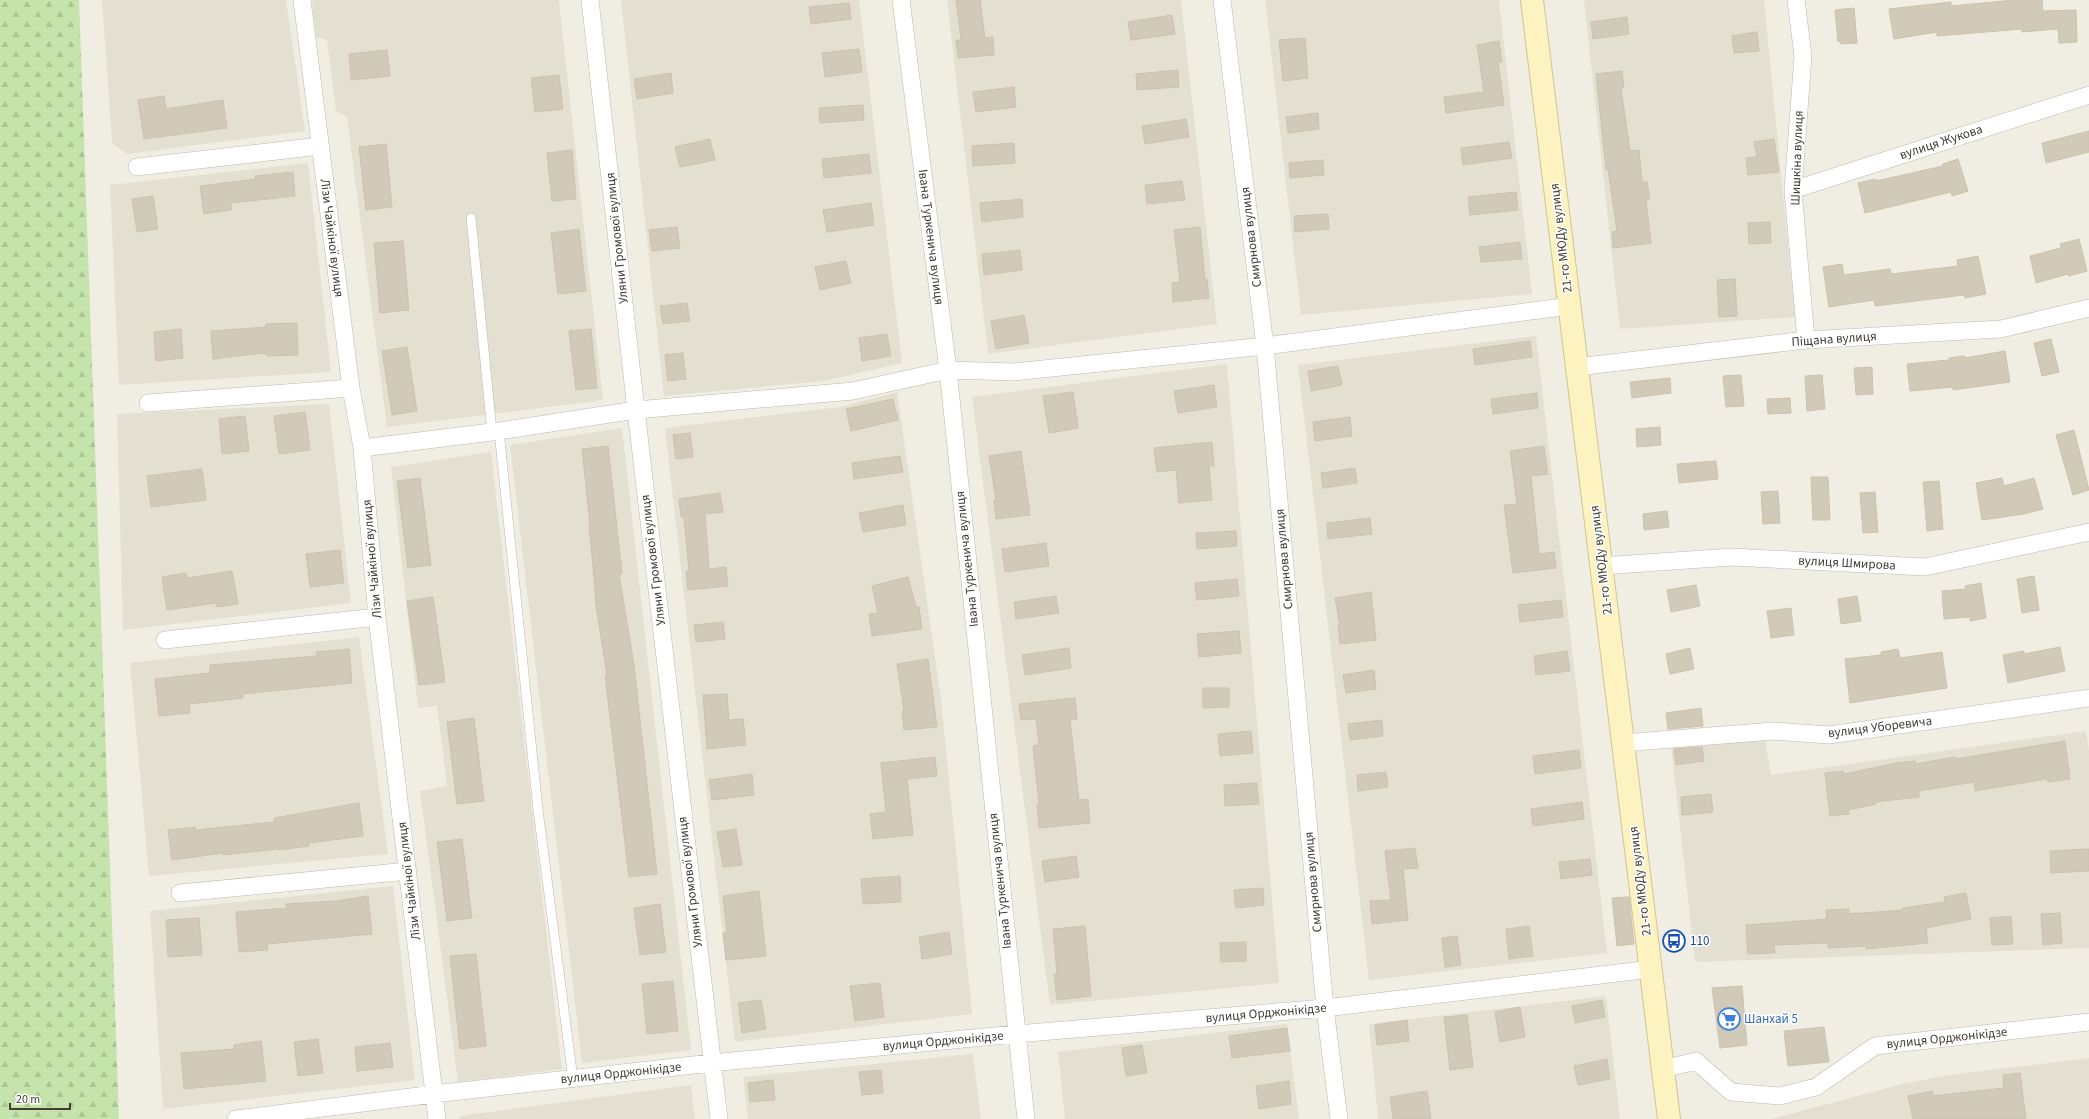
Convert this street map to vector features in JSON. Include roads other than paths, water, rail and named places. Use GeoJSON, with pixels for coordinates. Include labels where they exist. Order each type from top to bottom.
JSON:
{"type":"FeatureCollection","features":[{"type":"Feature","properties":{"kind":"street","name":"Лізи Чайкіної вулиця"},"geometry":{"type":"LineString","coordinates":[[302,0],[351,388],[362,448],[377,617],[437,1119]]}},
{"type":"Feature","properties":{"kind":"street","name":"Уляни Громової вулиця"},"geometry":{"type":"LineString","coordinates":[[590,0],[636,410],[719,1119]]}},
{"type":"Feature","properties":{"kind":"street","name":"Івана Туркенича вулиця"},"geometry":{"type":"LineString","coordinates":[[901,0],[948,370],[1026,1119]]}},
{"type":"Feature","properties":{"kind":"street","name":"Смирнова вулиця"},"geometry":{"type":"LineString","coordinates":[[1222,0],[1264,346],[1325,1008],[1339,1119]]}},
{"type":"Feature","properties":{"kind":"street","name":"21-го МЮДу вулиця"},"geometry":{"type":"LineString","coordinates":[[1532,0],[1669,1119]]}},
{"type":"Feature","properties":{"kind":"street","name":"Шишкіна вулиця"},"geometry":{"type":"LineString","coordinates":[[1796,0],[1803,56],[1793,190],[1806,340]]}},
{"type":"Feature","properties":{"kind":"street","name":"вулиця Жукова"},"geometry":{"type":"LineString","coordinates":[[1793,190],[2089,95]]}},
{"type":"Feature","properties":{"kind":"street"},"geometry":{"type":"LineString","coordinates":[[137,167],[320,146]]}},
{"type":"Feature","properties":{"kind":"street"},"geometry":{"type":"LineString","coordinates":[[362,448],[495,431],[636,410],[854,391],[948,370],[1014,372],[1264,346],[1570,306]]}},
{"type":"Feature","properties":{"kind":"street","name":"Піщана вулиця"},"geometry":{"type":"LineString","coordinates":[[1577,367],[1806,340],[2001,329],[2089,308]]}},
{"type":"Feature","properties":{"kind":"street"},"geometry":{"type":"LineString","coordinates":[[148,403],[351,388]]}},
{"type":"Feature","properties":{"kind":"street","name":"вулиця Шмирова"},"geometry":{"type":"LineString","coordinates":[[1602,566],[1732,557],[1925,567],[2089,532]]}},
{"type":"Feature","properties":{"kind":"street"},"geometry":{"type":"LineString","coordinates":[[165,640],[377,617]]}},
{"type":"Feature","properties":{"kind":"street","name":"вулиця Уборевича"},"geometry":{"type":"LineString","coordinates":[[1623,743],[1773,731],[1829,735],[2089,698]]}},
{"type":"Feature","properties":{"kind":"street"},"geometry":{"type":"LineString","coordinates":[[180,893],[408,871]]}},
{"type":"Feature","properties":{"kind":"street","name":"вулиця Орджонікідзе"},"geometry":{"type":"LineString","coordinates":[[236,1119],[434,1094],[712,1063],[1016,1034],[1325,1008],[1651,968]]}},
{"type":"Feature","properties":{"kind":"street","name":"вулиця Орджонікідзе"},"geometry":{"type":"LineString","coordinates":[[1663,1068],[1696,1061],[1731,1092],[1780,1096],[1816,1087],[1875,1046],[2089,1022]]}},
{"type":"Feature","properties":{"kind":"lane"},"geometry":{"type":"LineString","coordinates":[[471,218],[538,810],[573,1079]]}},
{"type":"Feature","properties":{"kind":"place","name":"110"},"geometry":{"type":"Point","coordinates":[1674,941]}},
{"type":"Feature","properties":{"kind":"place","name":"Шанхай 5"},"geometry":{"type":"Point","coordinates":[1729,1019]}}]}
